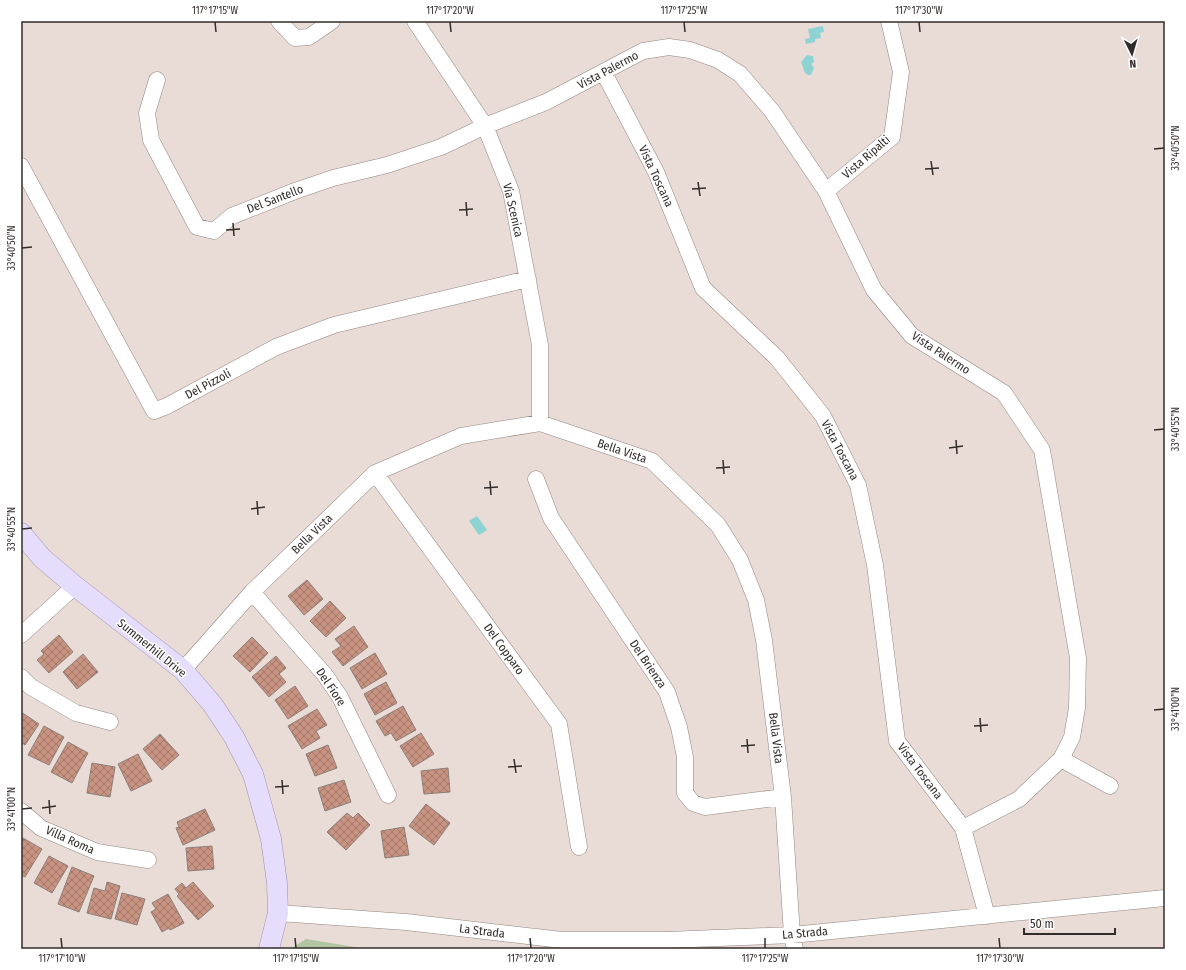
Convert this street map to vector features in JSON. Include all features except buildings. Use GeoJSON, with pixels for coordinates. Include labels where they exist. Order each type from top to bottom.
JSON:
{"type":"FeatureCollection","features":[{"type":"Feature","properties":{"kind":"main road","name":"Summerhill Drive"},"geometry":{"type":"LineString","coordinates":[[21,534],[42,558],[75,586],[183,670],[213,705],[234,736],[253,774],[271,839],[277,883],[278,913],[268,949]]}},
{"type":"Feature","properties":{"kind":"street"},"geometry":{"type":"LineString","coordinates":[[279,21],[295,38],[309,38],[332,21]]}},
{"type":"Feature","properties":{"kind":"street","name":"Via Scenica"},"geometry":{"type":"LineString","coordinates":[[415,21],[486,126],[511,191],[540,345],[540,423]]}},
{"type":"Feature","properties":{"kind":"street","name":"Vista Ripalti"},"geometry":{"type":"LineString","coordinates":[[826,191],[892,137],[901,72],[889,21]]}},
{"type":"Feature","properties":{"kind":"street","name":"Vista Palermo"},"geometry":{"type":"LineString","coordinates":[[486,126],[546,102],[644,51],[669,47],[690,50],[718,60],[740,74],[772,111],[826,191],[874,290],[912,336],[1004,393],[1042,450],[1078,658],[1077,708],[1072,737],[1061,759],[1019,799],[963,828]]}},
{"type":"Feature","properties":{"kind":"street","name":"Vista Toscana"},"geometry":{"type":"LineString","coordinates":[[604,73],[656,172],[703,288],[777,358],[823,416],[858,485],[875,566],[897,741],[963,828],[987,916]]}},
{"type":"Feature","properties":{"kind":"street","name":"Del Santello"},"geometry":{"type":"LineString","coordinates":[[158,80],[147,113],[151,140],[196,227],[214,230],[232,216],[295,191],[333,178],[387,165],[427,152],[486,126]]}},
{"type":"Feature","properties":{"kind":"street","name":"Del Pizzoli"},"geometry":{"type":"LineString","coordinates":[[21,166],[154,411],[167,406],[276,348],[334,325],[528,279]]}},
{"type":"Feature","properties":{"kind":"street","name":"Bella Vista"},"geometry":{"type":"LineString","coordinates":[[183,670],[252,592],[375,474],[461,436],[540,423],[652,461],[718,526],[740,560],[756,600],[764,640],[783,797],[794,942]]}},
{"type":"Feature","properties":{"kind":"street","name":"Del Copparo"},"geometry":{"type":"LineString","coordinates":[[375,474],[559,724],[579,847]]}},
{"type":"Feature","properties":{"kind":"street","name":"Del Brienza"},"geometry":{"type":"LineString","coordinates":[[536,479],[551,518],[667,692],[679,726],[685,757],[685,793],[693,803],[705,807],[783,797]]}},
{"type":"Feature","properties":{"kind":"street"},"geometry":{"type":"LineString","coordinates":[[21,635],[75,586]]}},
{"type":"Feature","properties":{"kind":"street","name":"Del Fiore"},"geometry":{"type":"LineString","coordinates":[[252,592],[325,675],[340,697],[388,795]]}},
{"type":"Feature","properties":{"kind":"street"},"geometry":{"type":"LineString","coordinates":[[21,676],[31,687],[76,713],[110,722]]}},
{"type":"Feature","properties":{"kind":"street"},"geometry":{"type":"LineString","coordinates":[[1061,759],[1110,786]]}},
{"type":"Feature","properties":{"kind":"street","name":"Villa Roma"},"geometry":{"type":"LineString","coordinates":[[21,811],[41,828],[97,852],[148,860]]}},
{"type":"Feature","properties":{"kind":"street","name":"La Strada"},"geometry":{"type":"LineString","coordinates":[[278,913],[406,922],[562,940],[794,942],[987,916],[1165,898]]}},
{"type":"Feature","properties":{"kind":"green space"},"geometry":{"type":"Polygon","coordinates":[[[306,939],[367,949],[290,949],[306,939]]]}},
{"type":"Feature","properties":{"kind":"water"},"geometry":{"type":"Polygon","coordinates":[[[823,26],[824,32],[820,33],[821,38],[815,39],[815,42],[806,44],[805,39],[810,38],[808,29],[823,26]]]}},
{"type":"Feature","properties":{"kind":"water"},"geometry":{"type":"Polygon","coordinates":[[[807,55],[813,56],[814,62],[811,64],[814,68],[811,75],[805,73],[801,62],[807,55]]]}},
{"type":"Feature","properties":{"kind":"water"},"geometry":{"type":"Polygon","coordinates":[[[477,516],[487,530],[479,535],[469,521],[477,516]]]}}]}
